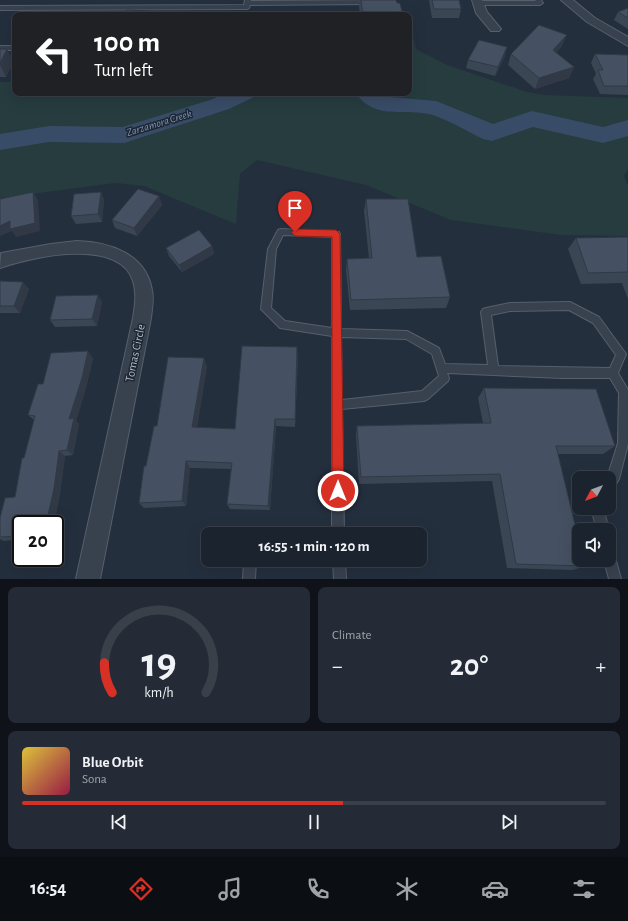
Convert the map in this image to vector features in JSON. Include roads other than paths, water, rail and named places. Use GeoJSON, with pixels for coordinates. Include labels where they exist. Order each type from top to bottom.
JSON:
{"type":"FeatureCollection","features":[{"type":"Feature","properties":{"kind":"street"},"geometry":{"type":"LineString","coordinates":[[566,0],[591,20],[628,42]]}},
{"type":"Feature","properties":{"kind":"street"},"geometry":{"type":"LineString","coordinates":[[478,2],[482,13],[495,30]]}},
{"type":"Feature","properties":{"kind":"street","name":"Tomas Circle"},"geometry":{"type":"LineString","coordinates":[[0,261],[7,258],[78,247],[107,251],[125,259],[136,268],[144,290],[142,318],[88,579]]}},
{"type":"Feature","properties":{"kind":"lane"},"geometry":{"type":"LineString","coordinates":[[0,9],[6,0]]}},
{"type":"Feature","properties":{"kind":"lane"},"geometry":{"type":"LineString","coordinates":[[478,2],[540,3],[538,0]]}},
{"type":"Feature","properties":{"kind":"lane"},"geometry":{"type":"LineString","coordinates":[[0,9],[247,7],[248,1],[380,2]]}},
{"type":"Feature","properties":{"kind":"lane"},"geometry":{"type":"LineString","coordinates":[[0,48],[12,48]]}},
{"type":"Feature","properties":{"kind":"lane"},"geometry":{"type":"LineString","coordinates":[[337,405],[424,396],[444,378],[436,351],[407,336],[337,333],[283,325],[266,309],[272,249],[281,232],[336,234],[337,333],[337,405],[338,527]]}},
{"type":"Feature","properties":{"kind":"lane"},"geometry":{"type":"LineString","coordinates":[[493,369],[486,312],[510,307],[570,306],[596,320],[621,354],[613,373]]}},
{"type":"Feature","properties":{"kind":"lane"},"geometry":{"type":"LineString","coordinates":[[441,368],[562,373],[613,373]]}},
{"type":"Feature","properties":{"kind":"lane"},"geometry":{"type":"LineString","coordinates":[[613,373],[626,392],[623,443],[624,455],[616,473]]}},
{"type":"Feature","properties":{"kind":"lane"},"geometry":{"type":"LineString","coordinates":[[249,579],[250,567]]}},
{"type":"Feature","properties":{"kind":"lane"},"geometry":{"type":"LineString","coordinates":[[339,567],[339,578]]}},
{"type":"Feature","properties":{"kind":"lane"},"geometry":{"type":"LineString","coordinates":[[612,567],[615,579]]}},
{"type":"Feature","properties":{"kind":"waterway","name":"Zarzamora Creek"},"geometry":{"type":"LineString","coordinates":[[0,142],[49,134],[124,135],[221,104],[238,96]]}},
{"type":"Feature","properties":{"kind":"waterway","name":"Zarzamora Creek"},"geometry":{"type":"LineString","coordinates":[[371,96],[383,104],[436,108],[492,133],[532,119],[603,135],[628,128]]}}]}
